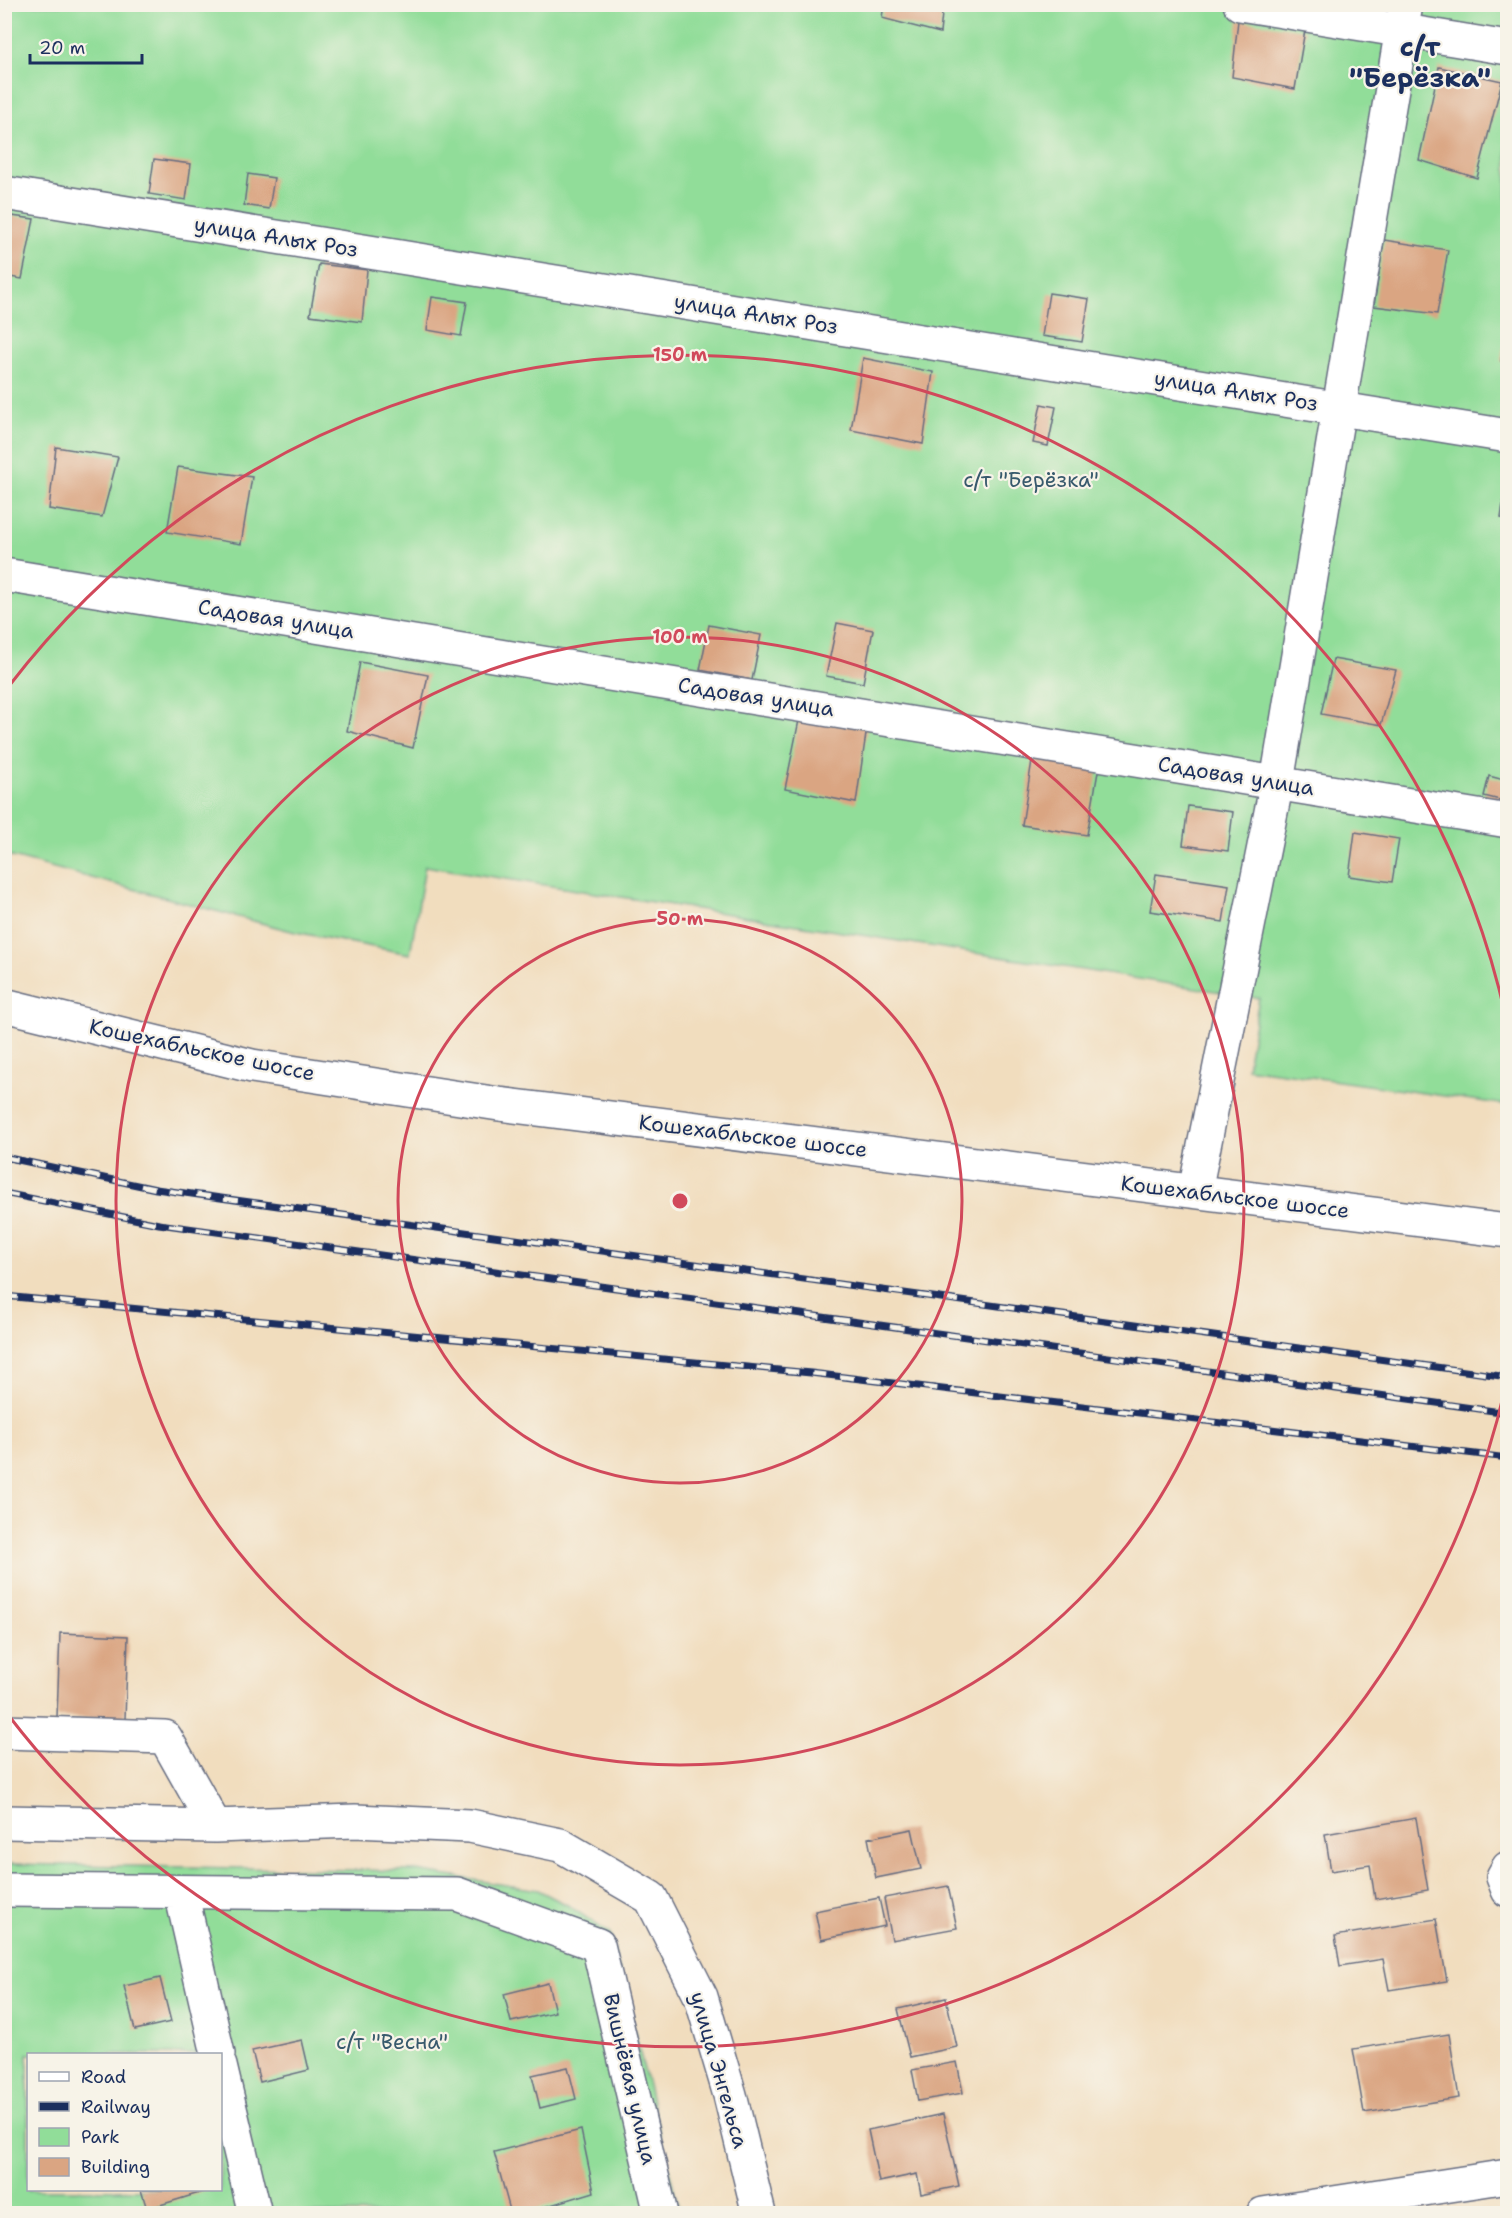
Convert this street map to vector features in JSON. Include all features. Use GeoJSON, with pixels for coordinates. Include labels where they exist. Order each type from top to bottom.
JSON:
{"type":"FeatureCollection","features":[{"type":"Feature","properties":{"kind":"street"},"geometry":{"type":"LineString","coordinates":[[1240,4],[1404,18],[1508,48]]}},
{"type":"Feature","properties":{"kind":"street"},"geometry":{"type":"LineString","coordinates":[[1195,1191],[1277,782],[1341,408],[1404,18]]}},
{"type":"Feature","properties":{"kind":"street","name":"улица Алых Роз"},"geometry":{"type":"LineString","coordinates":[[4,193],[1508,436]]}},
{"type":"Feature","properties":{"kind":"street","name":"Садовая улица"},"geometry":{"type":"LineString","coordinates":[[4,575],[1508,821]]}},
{"type":"Feature","properties":{"kind":"street","name":"Кошехабльское шоссе"},"geometry":{"type":"LineString","coordinates":[[4,1005],[252,1066],[499,1104],[1508,1231]]}},
{"type":"Feature","properties":{"kind":"street"},"geometry":{"type":"LineString","coordinates":[[5,1733],[165,1737],[215,1826]]}},
{"type":"Feature","properties":{"kind":"street","name":"улица Энгельса"},"geometry":{"type":"LineString","coordinates":[[215,1826],[355,1821],[470,1826],[560,1845],[651,1898],[701,1996],[730,2095],[759,2214]]}},
{"type":"Feature","properties":{"kind":"street"},"geometry":{"type":"LineString","coordinates":[[4,1822],[215,1826]]}},
{"type":"Feature","properties":{"kind":"street"},"geometry":{"type":"LineString","coordinates":[[1508,1868],[1503,1877],[1508,1890]]}},
{"type":"Feature","properties":{"kind":"street"},"geometry":{"type":"LineString","coordinates":[[4,1890],[181,1892],[218,2053]]}},
{"type":"Feature","properties":{"kind":"street","name":"Вишнёвая улица"},"geometry":{"type":"LineString","coordinates":[[181,1892],[457,1894],[598,1945],[661,2214]]}},
{"type":"Feature","properties":{"kind":"street"},"geometry":{"type":"LineString","coordinates":[[222,2074],[255,2214]]}},
{"type":"Feature","properties":{"kind":"street"},"geometry":{"type":"LineString","coordinates":[[1263,2214],[1508,2176]]}},
{"type":"Feature","properties":{"kind":"green space","name":"с/т \"Берёзка\""},"geometry":{"type":"Polygon","coordinates":[[[4,5],[1507,5],[1507,1105],[1247,1068],[1259,998],[425,866],[410,954],[295,932],[5,855],[4,5]]]}},
{"type":"Feature","properties":{"kind":"green space","name":"с/т \"Весна\""},"geometry":{"type":"Polygon","coordinates":[[[5,1864],[416,1871],[538,1890],[569,1906],[610,1934],[680,2213],[5,2214],[5,1864]]]}},
{"type":"Feature","properties":{"kind":"building"},"geometry":{"type":"Polygon","coordinates":[[[884,4],[943,4],[940,33],[882,18],[884,4]]]}},
{"type":"Feature","properties":{"kind":"building"},"geometry":{"type":"Polygon","coordinates":[[[1238,20],[1305,30],[1295,89],[1232,77],[1238,20]]]}},
{"type":"Feature","properties":{"kind":"building"},"geometry":{"type":"Polygon","coordinates":[[[1439,67],[1502,81],[1477,178],[1419,160],[1439,67]]]}},
{"type":"Feature","properties":{"kind":"building"},"geometry":{"type":"Polygon","coordinates":[[[154,159],[191,164],[186,200],[149,194],[154,159]]]}},
{"type":"Feature","properties":{"kind":"building"},"geometry":{"type":"Polygon","coordinates":[[[248,174],[274,178],[269,209],[244,205],[248,174]]]}},
{"type":"Feature","properties":{"kind":"building"},"geometry":{"type":"Polygon","coordinates":[[[4,215],[34,219],[22,279],[4,276],[4,215]]]}},
{"type":"Feature","properties":{"kind":"building"},"geometry":{"type":"Polygon","coordinates":[[[1384,240],[1448,250],[1437,314],[1374,306],[1384,240]]]}},
{"type":"Feature","properties":{"kind":"building"},"geometry":{"type":"Polygon","coordinates":[[[319,264],[367,270],[362,322],[310,315],[319,264]]]}},
{"type":"Feature","properties":{"kind":"building"},"geometry":{"type":"Polygon","coordinates":[[[1049,293],[1089,299],[1082,342],[1042,336],[1049,293]]]}},
{"type":"Feature","properties":{"kind":"building"},"geometry":{"type":"Polygon","coordinates":[[[432,297],[467,302],[461,336],[427,330],[432,297]]]}},
{"type":"Feature","properties":{"kind":"building"},"geometry":{"type":"Polygon","coordinates":[[[1506,331],[1508,331],[1508,362],[1501,361],[1506,331]]]}},
{"type":"Feature","properties":{"kind":"building"},"geometry":{"type":"Polygon","coordinates":[[[863,358],[933,372],[923,444],[851,430],[863,358]]]}},
{"type":"Feature","properties":{"kind":"building"},"geometry":{"type":"Polygon","coordinates":[[[1041,404],[1056,407],[1048,446],[1033,443],[1041,404]]]}},
{"type":"Feature","properties":{"kind":"building"},"geometry":{"type":"Polygon","coordinates":[[[56,447],[118,457],[102,517],[49,509],[56,447]]]}},
{"type":"Feature","properties":{"kind":"building"},"geometry":{"type":"Polygon","coordinates":[[[178,467],[252,477],[241,544],[167,532],[178,467]]]}},
{"type":"Feature","properties":{"kind":"building"},"geometry":{"type":"Polygon","coordinates":[[[1506,482],[1508,482],[1508,519],[1501,518],[1506,482]]]}},
{"type":"Feature","properties":{"kind":"building"},"geometry":{"type":"Polygon","coordinates":[[[837,623],[873,630],[863,683],[826,676],[837,623]]]}},
{"type":"Feature","properties":{"kind":"building"},"geometry":{"type":"Polygon","coordinates":[[[709,625],[761,635],[752,680],[700,670],[709,625]]]}},
{"type":"Feature","properties":{"kind":"building"},"geometry":{"type":"Polygon","coordinates":[[[1333,659],[1396,670],[1381,725],[1321,714],[1333,659]]]}},
{"type":"Feature","properties":{"kind":"building"},"geometry":{"type":"Polygon","coordinates":[[[360,662],[428,675],[413,748],[347,731],[360,662]]]}},
{"type":"Feature","properties":{"kind":"building"},"geometry":{"type":"Polygon","coordinates":[[[799,720],[867,727],[856,803],[785,789],[799,720]]]}},
{"type":"Feature","properties":{"kind":"building"},"geometry":{"type":"Polygon","coordinates":[[[1033,754],[1099,766],[1087,835],[1022,825],[1033,754]]]}},
{"type":"Feature","properties":{"kind":"building"},"geometry":{"type":"Polygon","coordinates":[[[1489,776],[1508,781],[1508,802],[1484,796],[1489,776]]]}},
{"type":"Feature","properties":{"kind":"building"},"geometry":{"type":"Polygon","coordinates":[[[1188,806],[1233,812],[1228,851],[1183,845],[1188,806]]]}},
{"type":"Feature","properties":{"kind":"building"},"geometry":{"type":"Polygon","coordinates":[[[1355,832],[1399,839],[1392,882],[1349,876],[1355,832]]]}},
{"type":"Feature","properties":{"kind":"building"},"geometry":{"type":"Polygon","coordinates":[[[1156,874],[1229,885],[1223,922],[1150,911],[1156,874]]]}},
{"type":"Feature","properties":{"kind":"building"},"geometry":{"type":"Polygon","coordinates":[[[60,1633],[128,1636],[125,1719],[57,1717],[60,1633]]]}},
{"type":"Feature","properties":{"kind":"building"},"geometry":{"type":"Polygon","coordinates":[[[1416,1818],[1428,1890],[1375,1899],[1370,1865],[1331,1871],[1325,1834],[1416,1818]]]}},
{"type":"Feature","properties":{"kind":"building"},"geometry":{"type":"Polygon","coordinates":[[[912,1829],[921,1869],[876,1878],[868,1838],[912,1829]]]}},
{"type":"Feature","properties":{"kind":"building"},"geometry":{"type":"Polygon","coordinates":[[[948,1886],[957,1928],[892,1940],[884,1898],[948,1886]]]}},
{"type":"Feature","properties":{"kind":"building"},"geometry":{"type":"Polygon","coordinates":[[[879,1898],[885,1926],[821,1940],[815,1911],[879,1898]]]}},
{"type":"Feature","properties":{"kind":"building"},"geometry":{"type":"Polygon","coordinates":[[[1436,1919],[1447,1981],[1389,1990],[1383,1959],[1340,1966],[1335,1936],[1436,1919]]]}},
{"type":"Feature","properties":{"kind":"building"},"geometry":{"type":"Polygon","coordinates":[[[160,1978],[171,2022],[135,2030],[124,1986],[160,1978]]]}},
{"type":"Feature","properties":{"kind":"building"},"geometry":{"type":"Polygon","coordinates":[[[548,1983],[555,2012],[511,2022],[504,1994],[548,1983]]]}},
{"type":"Feature","properties":{"kind":"building"},"geometry":{"type":"Polygon","coordinates":[[[946,1998],[957,2047],[910,2057],[898,2009],[946,1998]]]}},
{"type":"Feature","properties":{"kind":"building"},"geometry":{"type":"Polygon","coordinates":[[[1449,2034],[1459,2098],[1364,2113],[1353,2049],[1449,2034]]]}},
{"type":"Feature","properties":{"kind":"building"},"geometry":{"type":"Polygon","coordinates":[[[302,2040],[309,2070],[260,2082],[252,2051],[302,2040]]]}},
{"type":"Feature","properties":{"kind":"building"},"geometry":{"type":"Polygon","coordinates":[[[957,2062],[963,2093],[918,2101],[912,2070],[957,2062]]]}},
{"type":"Feature","properties":{"kind":"building"},"geometry":{"type":"Polygon","coordinates":[[[568,2067],[576,2099],[540,2108],[532,2075],[568,2067]]]}},
{"type":"Feature","properties":{"kind":"building"},"geometry":{"type":"Polygon","coordinates":[[[943,2114],[959,2186],[921,2194],[917,2174],[879,2182],[868,2130],[943,2114]]]}},
{"type":"Feature","properties":{"kind":"building"},"geometry":{"type":"Polygon","coordinates":[[[581,2130],[594,2192],[521,2214],[511,2214],[494,2152],[581,2130]]]}},
{"type":"Feature","properties":{"kind":"building"},"geometry":{"type":"Polygon","coordinates":[[[141,2191],[206,2191],[147,2209],[141,2191]]]}},
{"type":"Feature","properties":{"kind":"railway"},"geometry":{"type":"LineString","coordinates":[[4,1157],[156,1189],[1508,1377]]}},
{"type":"Feature","properties":{"kind":"railway"},"geometry":{"type":"LineString","coordinates":[[4,1193],[159,1224],[1508,1413]]}},
{"type":"Feature","properties":{"kind":"railway"},"geometry":{"type":"LineString","coordinates":[[4,1296],[811,1373],[1508,1458]]}},
{"type":"Feature","properties":{"kind":"district","name":"с/т \"Берёзка\""},"geometry":{"type":"Point","coordinates":[1420,62]}}]}
